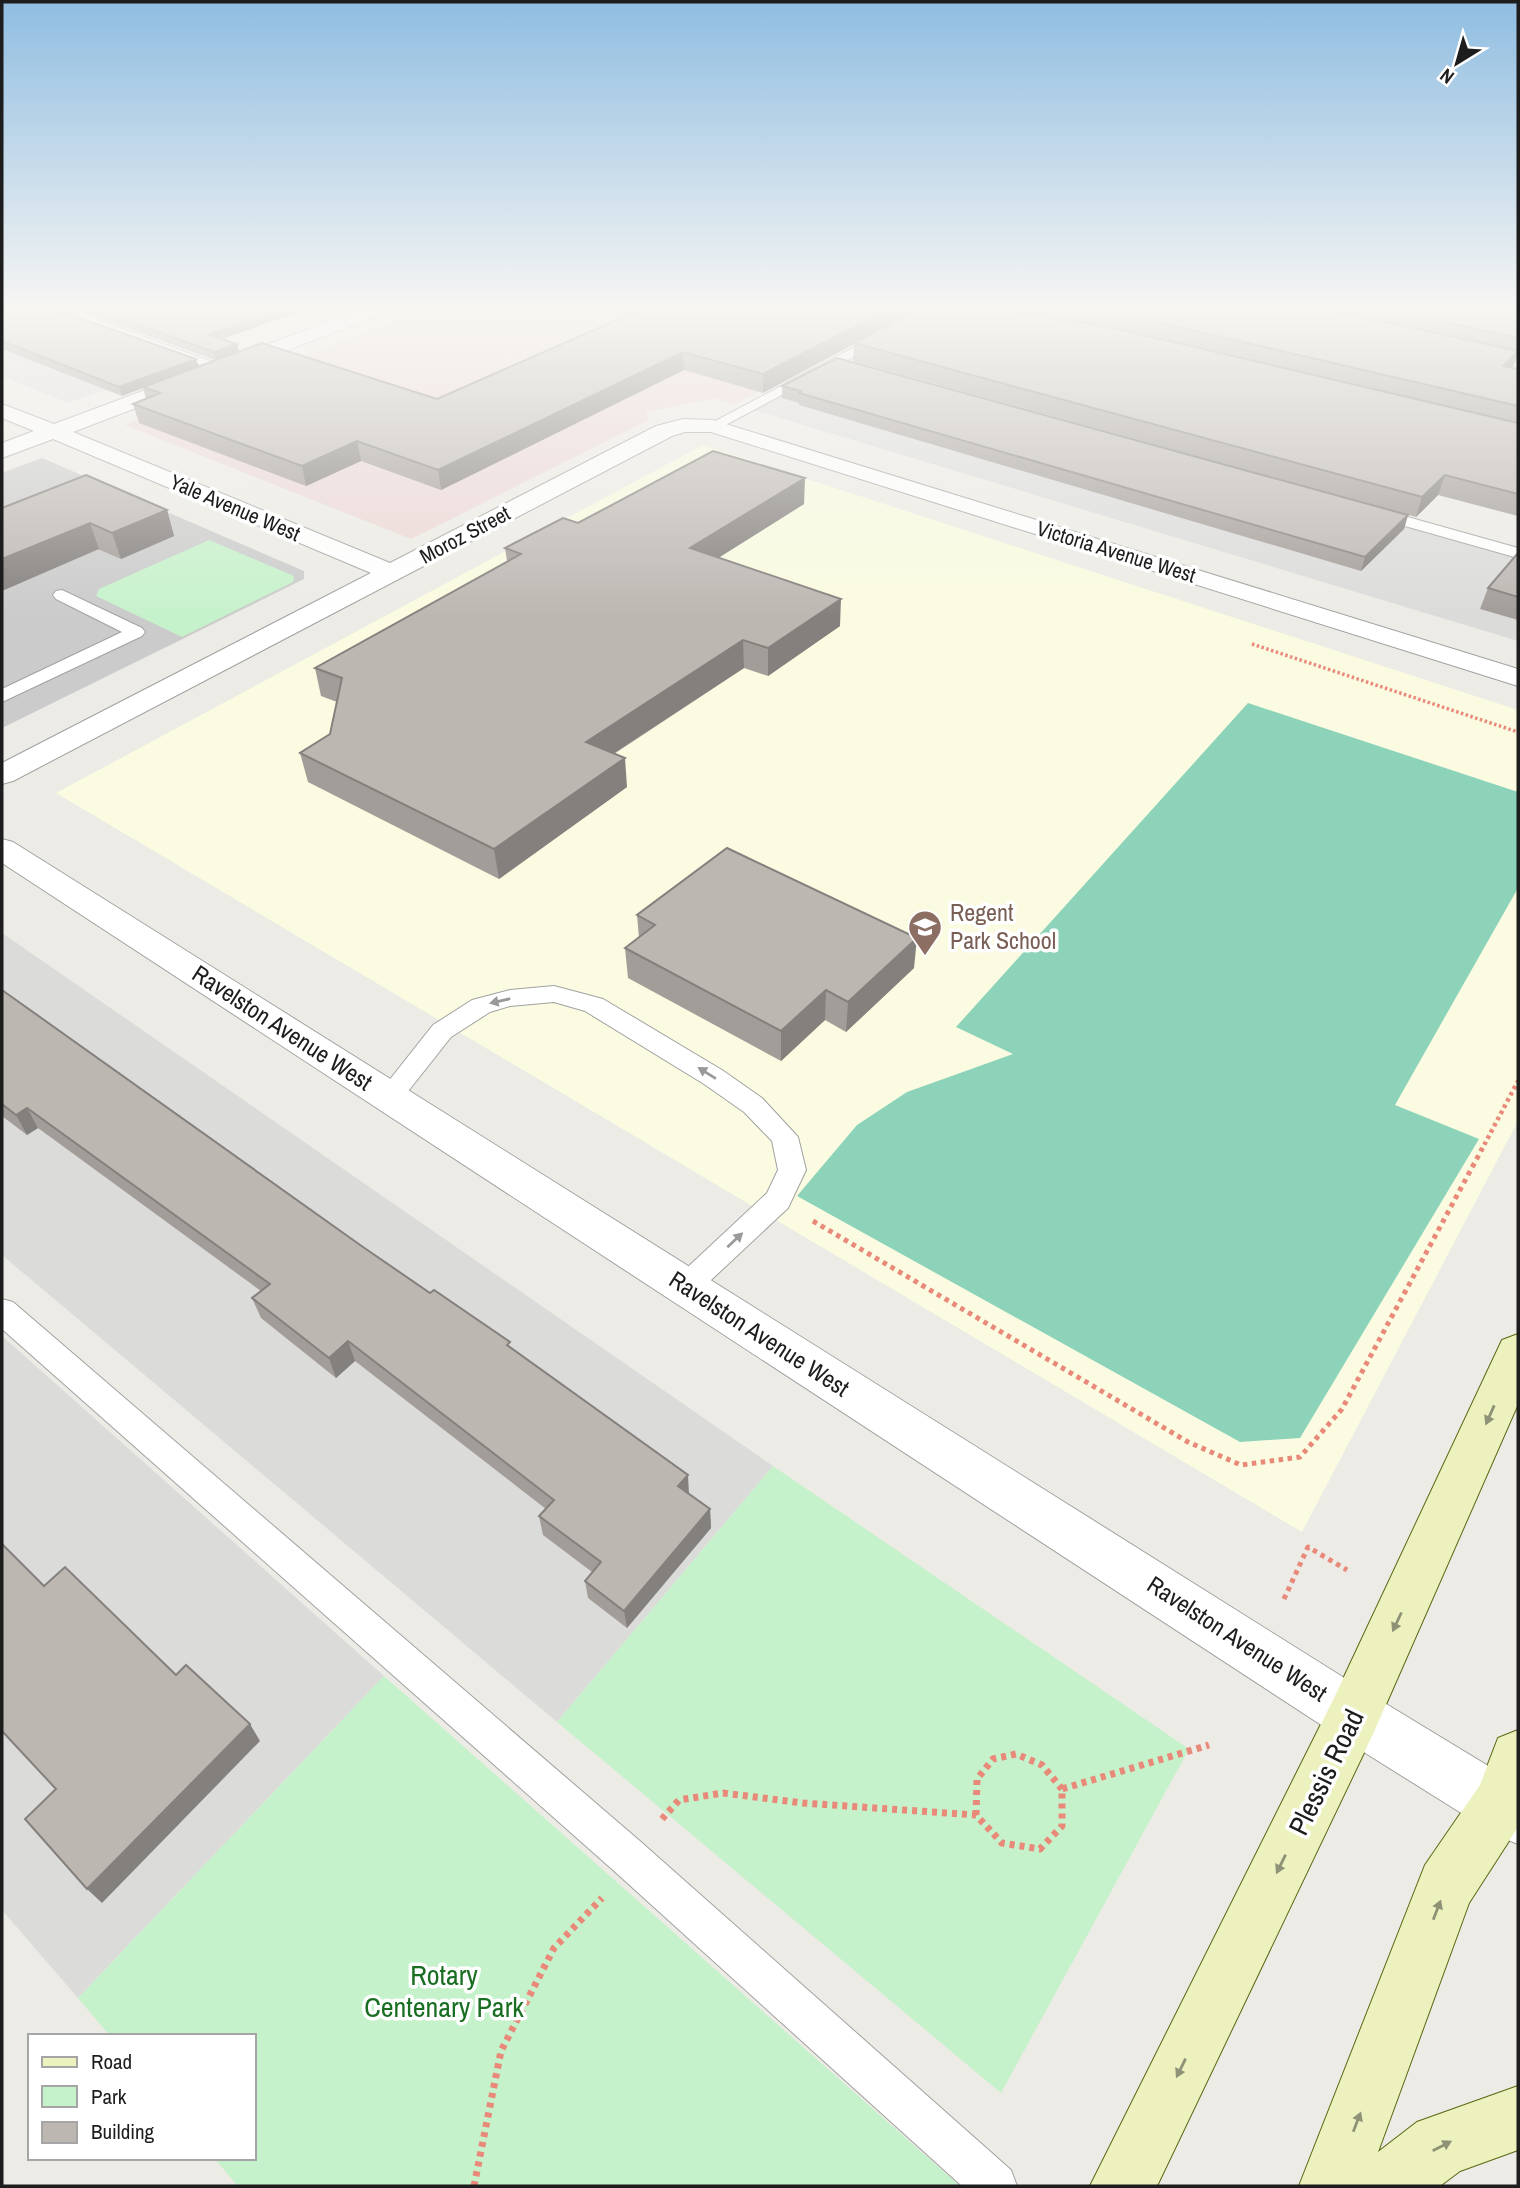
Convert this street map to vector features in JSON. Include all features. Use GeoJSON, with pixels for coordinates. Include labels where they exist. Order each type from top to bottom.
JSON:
{"type":"FeatureCollection","features":[{"type":"Feature","properties":{"kind":"main road","name":"Plessis Road"},"geometry":{"type":"LineString","coordinates":[[1123,2186],[1354,1715],[1518,1353]]}},
{"type":"Feature","properties":{"kind":"main road"},"geometry":{"type":"LineString","coordinates":[[1332,2186],[1446,1886],[1513,1792]]}},
{"type":"Feature","properties":{"kind":"main road"},"geometry":{"type":"LineString","coordinates":[[1387,2186],[1440,2145],[1518,2118]]}},
{"type":"Feature","properties":{"kind":"street","name":"Yale Avenue West"},"geometry":{"type":"LineString","coordinates":[[9,413],[392,573]]}},
{"type":"Feature","properties":{"kind":"street"},"geometry":{"type":"LineString","coordinates":[[2,451],[102,413]]}},
{"type":"Feature","properties":{"kind":"street","name":"Moroz Street"},"geometry":{"type":"LineString","coordinates":[[2,775],[664,431],[683,425],[713,426]]}},
{"type":"Feature","properties":{"kind":"street","name":"Victoria Avenue West"},"geometry":{"type":"LineString","coordinates":[[713,426],[1518,678]]}},
{"type":"Feature","properties":{"kind":"street","name":"Ravelston Avenue West"},"geometry":{"type":"LineString","coordinates":[[2,849],[1354,1715],[1513,1792]]}},
{"type":"Feature","properties":{"kind":"lane","name":"Moroz Street"},"geometry":{"type":"LineString","coordinates":[[713,426],[738,413]]}},
{"type":"Feature","properties":{"kind":"lane"},"geometry":{"type":"LineString","coordinates":[[1357,509],[1518,553]]}},
{"type":"Feature","properties":{"kind":"lane"},"geometry":{"type":"LineString","coordinates":[[2,696],[136,632],[62,595]]}},
{"type":"Feature","properties":{"kind":"lane"},"geometry":{"type":"LineString","coordinates":[[389,1097],[442,1031],[481,1006],[510,999],[554,994],[594,1005],[702,1070],[753,1105],[785,1137],[792,1170],[778,1200],[685,1287]]}},
{"type":"Feature","properties":{"kind":"lane"},"geometry":{"type":"LineString","coordinates":[[2,1311],[628,1856],[995,2186]]}},
{"type":"Feature","properties":{"kind":"path"},"geometry":{"type":"LineString","coordinates":[[1252,644],[1518,732]]}},
{"type":"Feature","properties":{"kind":"path"},"geometry":{"type":"LineString","coordinates":[[778,1200],[1188,1442],[1241,1465],[1300,1457],[1342,1409],[1518,1082]]}},
{"type":"Feature","properties":{"kind":"path"},"geometry":{"type":"LineString","coordinates":[[1284,1599],[1308,1548],[1347,1570]]}},
{"type":"Feature","properties":{"kind":"path"},"geometry":{"type":"LineString","coordinates":[[1062,1789],[1209,1745]]}},
{"type":"Feature","properties":{"kind":"path"},"geometry":{"type":"LineString","coordinates":[[474,2186],[501,2051],[554,1948],[607,1892],[628,1856],[679,1800],[723,1793],[803,1803],[976,1815],[1002,1843],[1040,1849],[1062,1826],[1062,1789],[1042,1765],[1016,1754],[993,1759],[977,1779],[976,1815]]}},
{"type":"Feature","properties":{"kind":"shaded area"},"geometry":{"type":"Polygon","coordinates":[[[156,413],[646,413],[649,420],[411,539],[125,425],[156,413]]]}},
{"type":"Feature","properties":{"kind":"shaded area"},"geometry":{"type":"Polygon","coordinates":[[[764,413],[999,413],[1518,558],[1518,641],[764,413]]]}},
{"type":"Feature","properties":{"kind":"shaded area","name":"Regent Park School"},"geometry":{"type":"Polygon","coordinates":[[[703,445],[1518,710],[1518,1121],[1302,1532],[56,793],[703,445]]]}},
{"type":"Feature","properties":{"kind":"shaded area"},"geometry":{"type":"Polygon","coordinates":[[[42,458],[304,571],[304,579],[2,728],[2,473],[42,458]]]}},
{"type":"Feature","properties":{"kind":"shaded area"},"geometry":{"type":"Polygon","coordinates":[[[2,933],[773,1466],[557,1722],[2,1255],[2,933]]]}},
{"type":"Feature","properties":{"kind":"shaded area"},"geometry":{"type":"Polygon","coordinates":[[[2,1336],[384,1676],[78,1998],[2,1910],[2,1336]]]}},
{"type":"Feature","properties":{"kind":"green space"},"geometry":{"type":"Polygon","coordinates":[[[209,540],[294,576],[293,582],[182,637],[96,596],[99,589],[209,540]]]}},
{"type":"Feature","properties":{"kind":"green space"},"geometry":{"type":"Polygon","coordinates":[[[1248,703],[1518,792],[1518,888],[1395,1105],[1479,1139],[1300,1438],[1240,1442],[797,1196],[857,1125],[907,1092],[1013,1054],[956,1027],[1248,703]]]}},
{"type":"Feature","properties":{"kind":"green space"},"geometry":{"type":"Polygon","coordinates":[[[773,1466],[1189,1749],[1001,2093],[557,1722],[773,1466]]]}},
{"type":"Feature","properties":{"kind":"green space","name":"Rotary Centenary Park"},"geometry":{"type":"Polygon","coordinates":[[[384,1676],[960,2186],[238,2186],[216,2160],[256,2160],[256,2034],[108,2034],[78,1998],[384,1676]]]}},
{"type":"Feature","properties":{"kind":"building"},"geometry":{"type":"Polygon","coordinates":[[[158,413],[556,413],[438,470],[357,441],[302,466],[158,413]]]}},
{"type":"Feature","properties":{"kind":"building"},"geometry":{"type":"Polygon","coordinates":[[[868,413],[1037,413],[1408,515],[1365,557],[868,413]]]}},
{"type":"Feature","properties":{"kind":"building"},"geometry":{"type":"Polygon","coordinates":[[[1113,413],[1476,413],[1518,423],[1518,494],[1445,475],[1422,497],[1113,413]]]}},
{"type":"Feature","properties":{"kind":"building"},"geometry":{"type":"Polygon","coordinates":[[[713,451],[805,478],[690,548],[841,599],[768,648],[743,640],[586,742],[625,758],[494,849],[300,753],[330,734],[342,678],[315,668],[521,554],[505,548],[563,518],[578,523],[713,451]]]}},
{"type":"Feature","properties":{"kind":"building"},"geometry":{"type":"Polygon","coordinates":[[[86,475],[167,510],[112,533],[90,523],[2,559],[2,508],[86,475]]]}},
{"type":"Feature","properties":{"kind":"building"},"geometry":{"type":"Polygon","coordinates":[[[1518,553],[1518,597],[1488,588],[1518,553]]]}},
{"type":"Feature","properties":{"kind":"building"},"geometry":{"type":"Polygon","coordinates":[[[727,848],[917,938],[848,1002],[826,990],[781,1031],[625,948],[655,925],[637,915],[727,848]]]}},
{"type":"Feature","properties":{"kind":"building"},"geometry":{"type":"Polygon","coordinates":[[[2,990],[363,1247],[430,1293],[434,1290],[510,1342],[507,1345],[688,1475],[678,1486],[710,1509],[624,1611],[585,1581],[601,1562],[539,1516],[554,1500],[348,1341],[329,1358],[252,1298],[270,1284],[27,1108],[16,1115],[2,1104],[2,990]]]}},
{"type":"Feature","properties":{"kind":"building"},"geometry":{"type":"Polygon","coordinates":[[[2,1544],[44,1586],[65,1567],[176,1675],[186,1665],[250,1724],[87,1889],[25,1819],[56,1789],[2,1731],[2,1544]]]}},
{"type":"Feature","properties":{"kind":"place","name":"Regent Park School"},"geometry":{"type":"Point","coordinates":[925,957]}}]}
